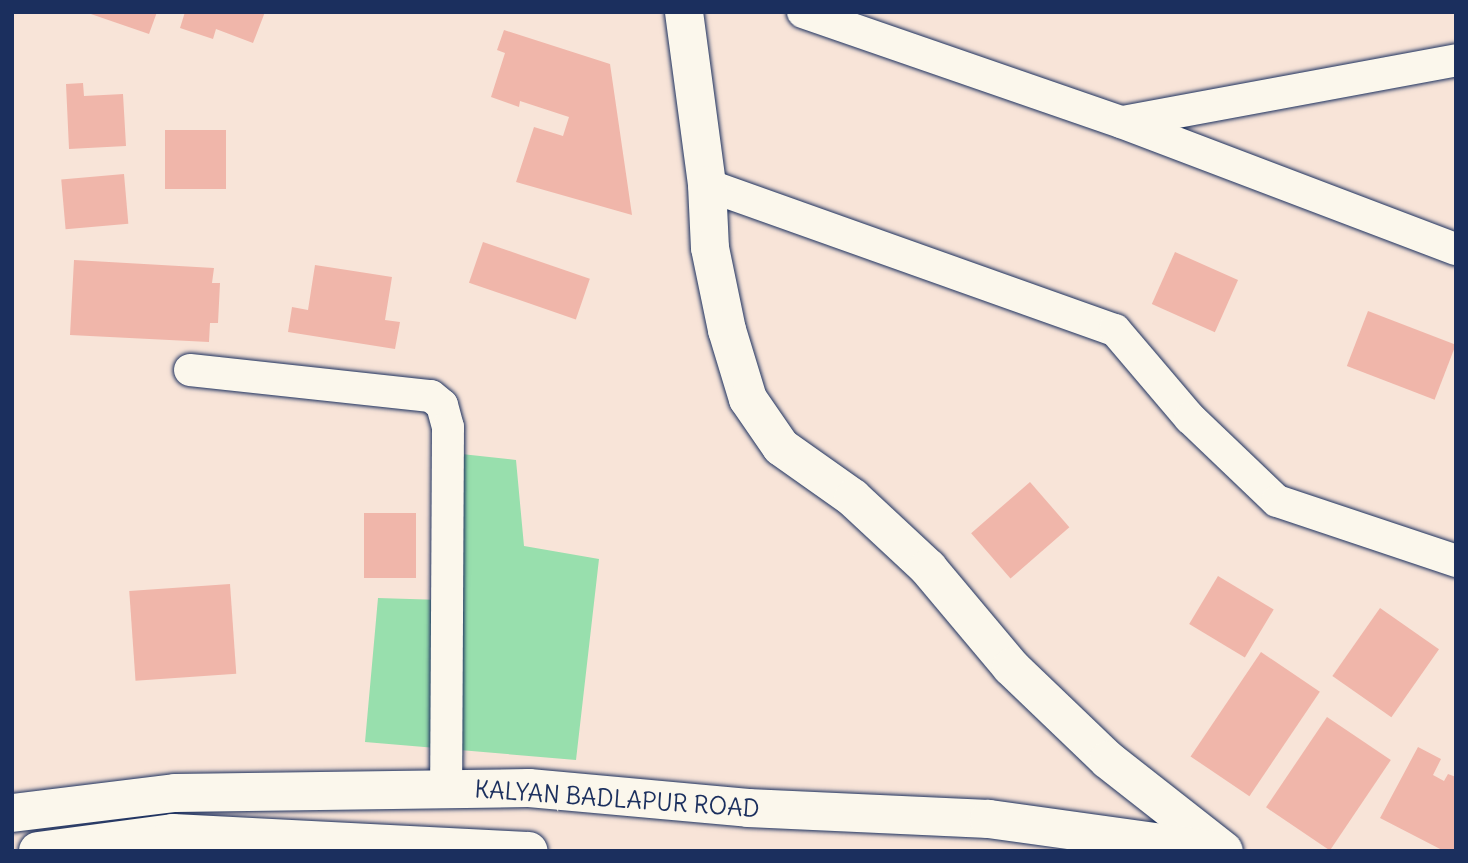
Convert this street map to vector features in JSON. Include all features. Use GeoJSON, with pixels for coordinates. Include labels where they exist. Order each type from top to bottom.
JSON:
{"type":"FeatureCollection","features":[{"type":"Feature","properties":{"kind":"main road"},"geometry":{"type":"LineString","coordinates":[[684,12],[707,186],[710,248],[727,330],[748,399],[781,447],[853,498],[928,568],[1011,667],[1108,760],[1222,851]]}},
{"type":"Feature","properties":{"kind":"main road","name":"KALYAN BADLAPUR ROAD"},"geometry":{"type":"LineString","coordinates":[[12,813],[175,793],[529,788],[748,808],[989,819],[1222,851]]}},
{"type":"Feature","properties":{"kind":"main road"},"geometry":{"type":"LineString","coordinates":[[38,851],[173,842],[528,851]]}},
{"type":"Feature","properties":{"kind":"street"},"geometry":{"type":"LineString","coordinates":[[803,12],[1122,122],[1456,249]]}},
{"type":"Feature","properties":{"kind":"street"},"geometry":{"type":"LineString","coordinates":[[1122,122],[1456,60]]}},
{"type":"Feature","properties":{"kind":"street"},"geometry":{"type":"LineString","coordinates":[[707,186],[1115,330],[1190,418],[1277,501],[1456,561]]}},
{"type":"Feature","properties":{"kind":"street"},"geometry":{"type":"LineString","coordinates":[[190,370],[431,396],[442,405],[447,427],[446,789]]}},
{"type":"Feature","properties":{"kind":"street"},"geometry":{"type":"LineString","coordinates":[[173,842],[175,793]]}},
{"type":"Feature","properties":{"kind":"green space"},"geometry":{"type":"Polygon","coordinates":[[[443,452],[516,460],[524,546],[599,559],[576,760],[365,742],[378,598],[442,600],[443,452]]]}},
{"type":"Feature","properties":{"kind":"building"},"geometry":{"type":"Polygon","coordinates":[[[85,12],[157,12],[149,34],[85,12]]]}},
{"type":"Feature","properties":{"kind":"building"},"geometry":{"type":"Polygon","coordinates":[[[185,12],[265,12],[253,43],[216,29],[213,39],[180,28],[185,12]]]}},
{"type":"Feature","properties":{"kind":"building"},"geometry":{"type":"Polygon","coordinates":[[[504,30],[610,64],[632,215],[516,182],[534,127],[563,136],[569,117],[520,101],[519,107],[491,97],[505,53],[497,50],[504,30]]]}},
{"type":"Feature","properties":{"kind":"building"},"geometry":{"type":"Polygon","coordinates":[[[83,83],[84,96],[123,94],[126,146],[69,149],[66,84],[83,83]]]}},
{"type":"Feature","properties":{"kind":"building"},"geometry":{"type":"Polygon","coordinates":[[[165,130],[226,130],[226,189],[165,189],[165,130]]]}},
{"type":"Feature","properties":{"kind":"building"},"geometry":{"type":"Polygon","coordinates":[[[124,174],[128,224],[66,229],[61,179],[124,174]]]}},
{"type":"Feature","properties":{"kind":"building"},"geometry":{"type":"Polygon","coordinates":[[[483,242],[590,279],[576,319],[469,283],[483,242]]]}},
{"type":"Feature","properties":{"kind":"building"},"geometry":{"type":"Polygon","coordinates":[[[1175,252],[1238,280],[1215,332],[1152,304],[1175,252]]]}},
{"type":"Feature","properties":{"kind":"building"},"geometry":{"type":"Polygon","coordinates":[[[74,260],[214,268],[212,283],[220,283],[218,323],[210,323],[209,342],[70,335],[74,260]]]}},
{"type":"Feature","properties":{"kind":"building"},"geometry":{"type":"Polygon","coordinates":[[[315,265],[392,277],[385,320],[400,322],[395,349],[288,332],[292,307],[308,310],[315,265]]]}},
{"type":"Feature","properties":{"kind":"building"},"geometry":{"type":"Polygon","coordinates":[[[1368,311],[1456,345],[1435,400],[1347,366],[1368,311]]]}},
{"type":"Feature","properties":{"kind":"building"},"geometry":{"type":"Polygon","coordinates":[[[1030,482],[1069,527],[1010,578],[971,533],[1030,482]]]}},
{"type":"Feature","properties":{"kind":"building"},"geometry":{"type":"Polygon","coordinates":[[[364,513],[416,513],[416,578],[364,578],[364,513]]]}},
{"type":"Feature","properties":{"kind":"building"},"geometry":{"type":"Polygon","coordinates":[[[1218,576],[1274,609],[1245,657],[1189,624],[1218,576]]]}},
{"type":"Feature","properties":{"kind":"building"},"geometry":{"type":"Polygon","coordinates":[[[230,584],[236,674],[136,681],[129,591],[230,584]]]}},
{"type":"Feature","properties":{"kind":"building"},"geometry":{"type":"Polygon","coordinates":[[[1380,608],[1439,649],[1391,717],[1332,676],[1380,608]]]}},
{"type":"Feature","properties":{"kind":"building"},"geometry":{"type":"Polygon","coordinates":[[[1261,652],[1320,692],[1249,796],[1191,756],[1261,652]]]}},
{"type":"Feature","properties":{"kind":"building"},"geometry":{"type":"Polygon","coordinates":[[[1327,717],[1391,760],[1330,850],[1266,807],[1327,717]]]}},
{"type":"Feature","properties":{"kind":"building"},"geometry":{"type":"Polygon","coordinates":[[[1418,747],[1441,759],[1433,775],[1444,781],[1448,774],[1456,777],[1456,851],[1444,851],[1380,818],[1418,747]]]}}]}
